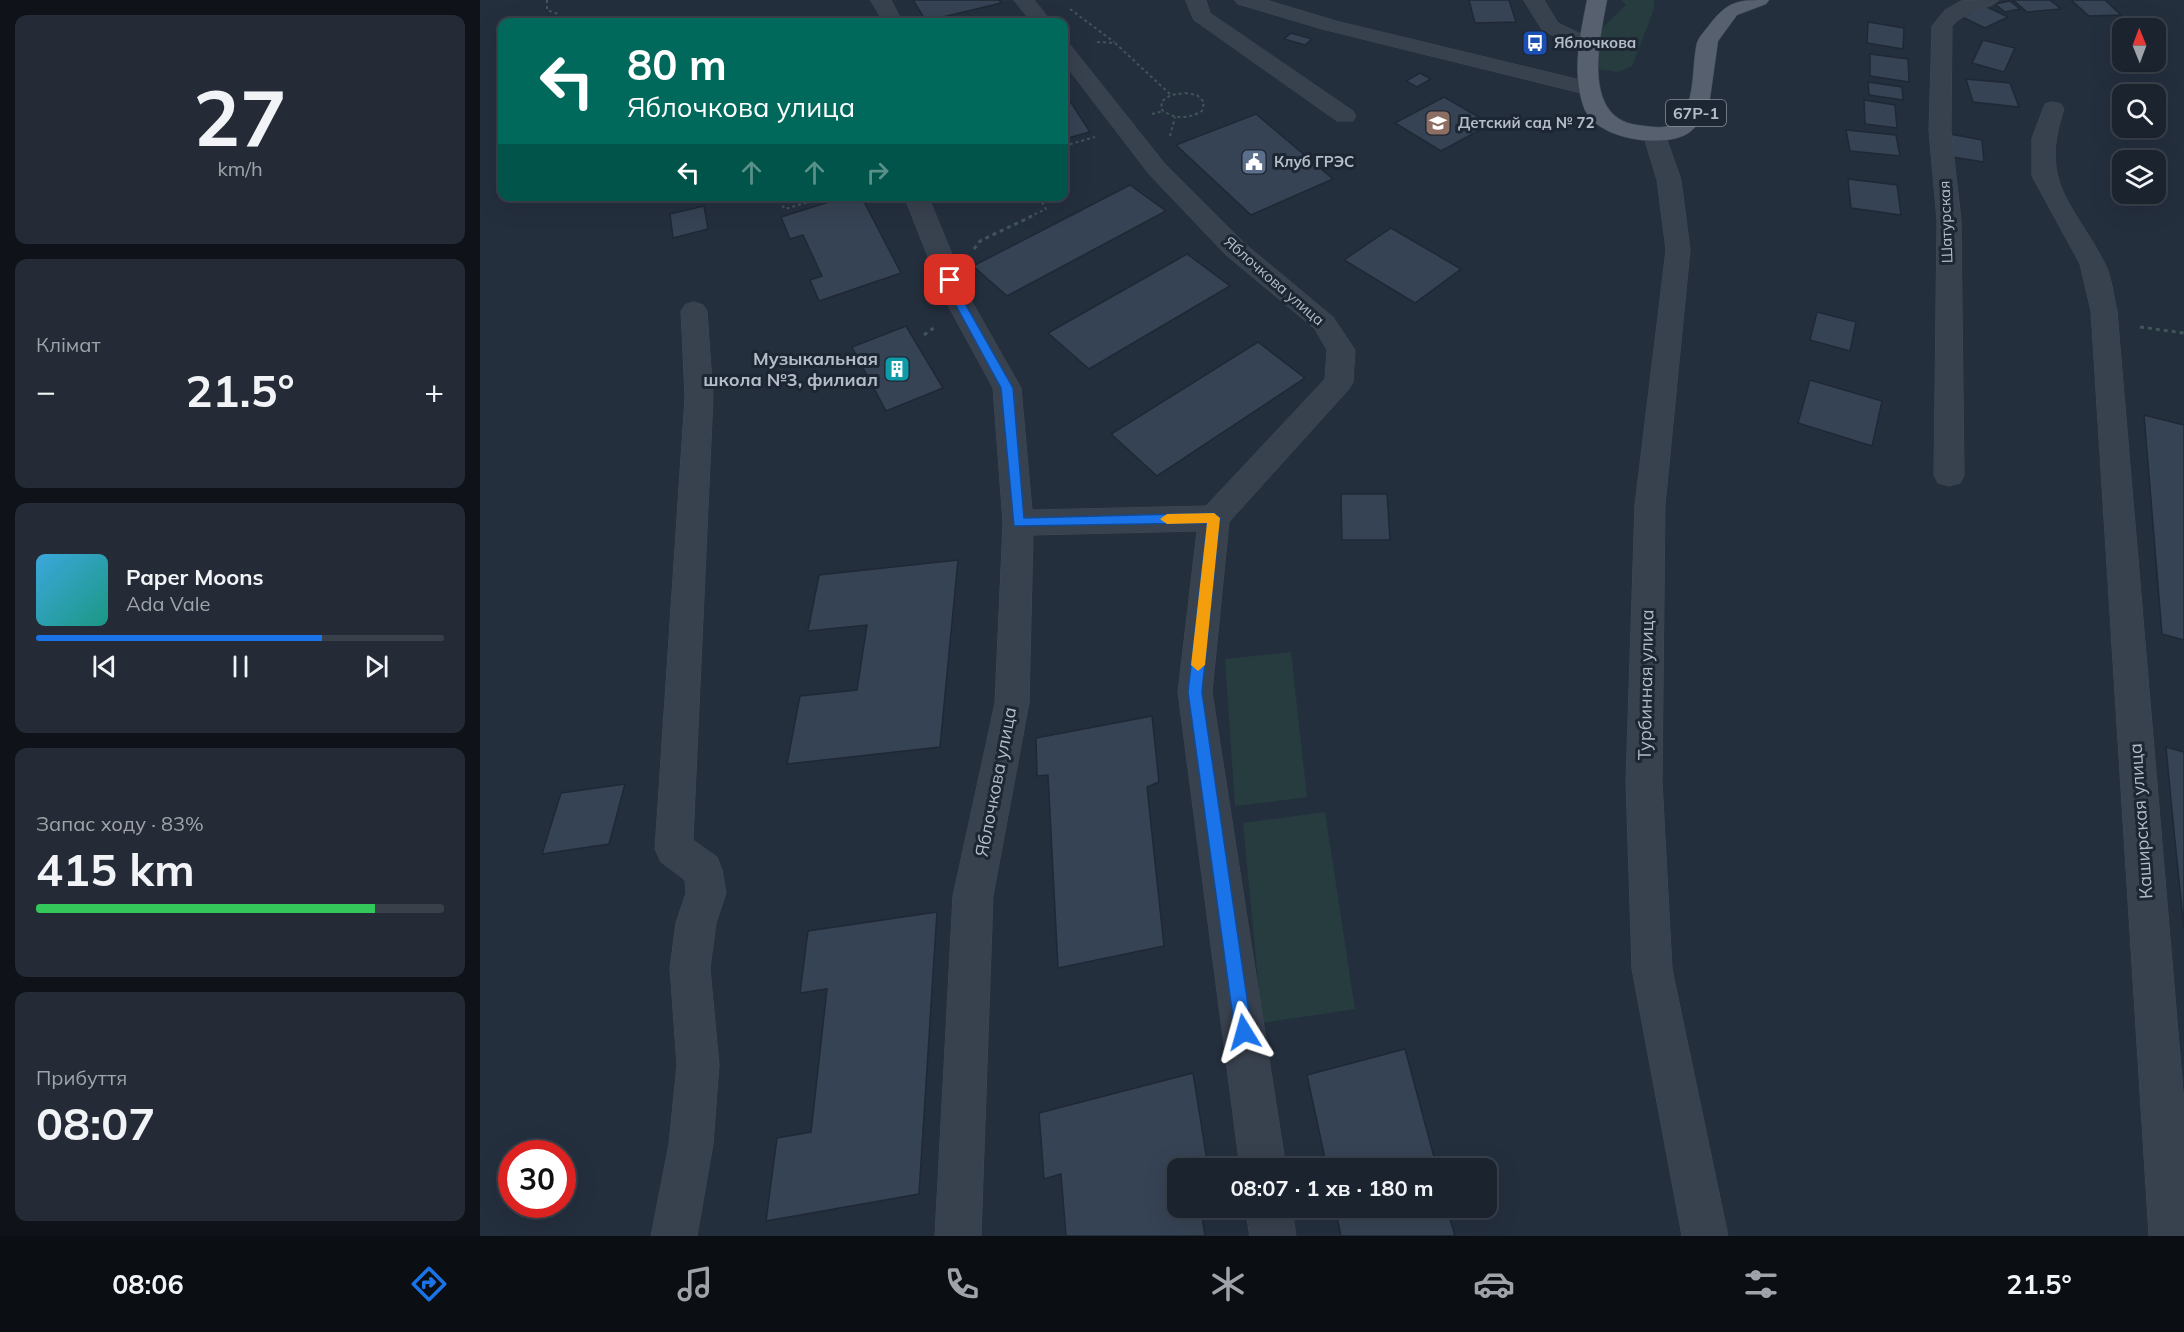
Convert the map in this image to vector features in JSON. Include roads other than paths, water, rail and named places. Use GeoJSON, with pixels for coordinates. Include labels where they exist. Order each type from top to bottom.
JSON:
{"type":"FeatureCollection","features":[{"type":"Feature","properties":{"kind":"main road","name":"67Р-1"},"geometry":{"type":"LineString","coordinates":[[1597,0],[1586,55],[1589,88],[1594,107],[1606,123],[1625,130],[1654,134],[1679,130],[1697,112],[1708,41],[1730,11],[1759,0]]}},
{"type":"Feature","properties":{"kind":"street"},"geometry":{"type":"LineString","coordinates":[[1024,0],[1039,18]]}},
{"type":"Feature","properties":{"kind":"street"},"geometry":{"type":"LineString","coordinates":[[1196,0],[1202,16],[1345,116]]}},
{"type":"Feature","properties":{"kind":"street"},"geometry":{"type":"LineString","coordinates":[[1245,0],[1329,25],[1589,88]]}},
{"type":"Feature","properties":{"kind":"street"},"geometry":{"type":"LineString","coordinates":[[1534,0],[1550,27],[1589,45]]}},
{"type":"Feature","properties":{"kind":"street","name":"Шатурская"},"geometry":{"type":"LineString","coordinates":[[1949,475],[1949,220],[1940,131],[1942,26],[1951,13],[1965,4],[1989,0]]}},
{"type":"Feature","properties":{"kind":"street","name":"Яблочкова улица"},"geometry":{"type":"LineString","coordinates":[[1068,55],[1157,169],[1235,249],[1324,323],[1341,350],[1339,382],[1214,518]]}},
{"type":"Feature","properties":{"kind":"street","name":"Каширская улица"},"geometry":{"type":"LineString","coordinates":[[2053,109],[2043,138],[2044,176],[2068,223],[2093,264],[2104,323],[2172,1236]]}},
{"type":"Feature","properties":{"kind":"street","name":"Турбинная улица"},"geometry":{"type":"LineString","coordinates":[[1654,134],[1669,180],[1678,250],[1650,505],[1644,781],[1652,969],[1705,1236]]}},
{"type":"Feature","properties":{"kind":"street","name":"Яблочкова улица"},"geometry":{"type":"LineString","coordinates":[[918,201],[958,300],[1007,388],[1018,523],[1012,703],[973,896],[958,1236]]}},
{"type":"Feature","properties":{"kind":"street"},"geometry":{"type":"LineString","coordinates":[[674,1236],[691,1144],[698,1065],[690,968],[696,923],[706,893],[703,870],[674,849],[684,634],[699,397],[694,311]]}},
{"type":"Feature","properties":{"kind":"street"},"geometry":{"type":"LineString","coordinates":[[1018,523],[1214,518],[1195,692],[1262,1158]]}},
{"type":"Feature","properties":{"kind":"street"},"geometry":{"type":"LineString","coordinates":[[1270,1218],[1273,1236]]}},
{"type":"Feature","properties":{"kind":"place","name":"Яблочкова"},"geometry":{"type":"Point","coordinates":[1535,43]}},
{"type":"Feature","properties":{"kind":"place","name":"Детский сад № 72"},"geometry":{"type":"Point","coordinates":[1438,123]}},
{"type":"Feature","properties":{"kind":"place","name":"Клуб ГРЭС"},"geometry":{"type":"Point","coordinates":[1254,162]}},
{"type":"Feature","properties":{"kind":"place","name":"Музыкальная школа №3, филиал"},"geometry":{"type":"Point","coordinates":[897,369]}}]}
